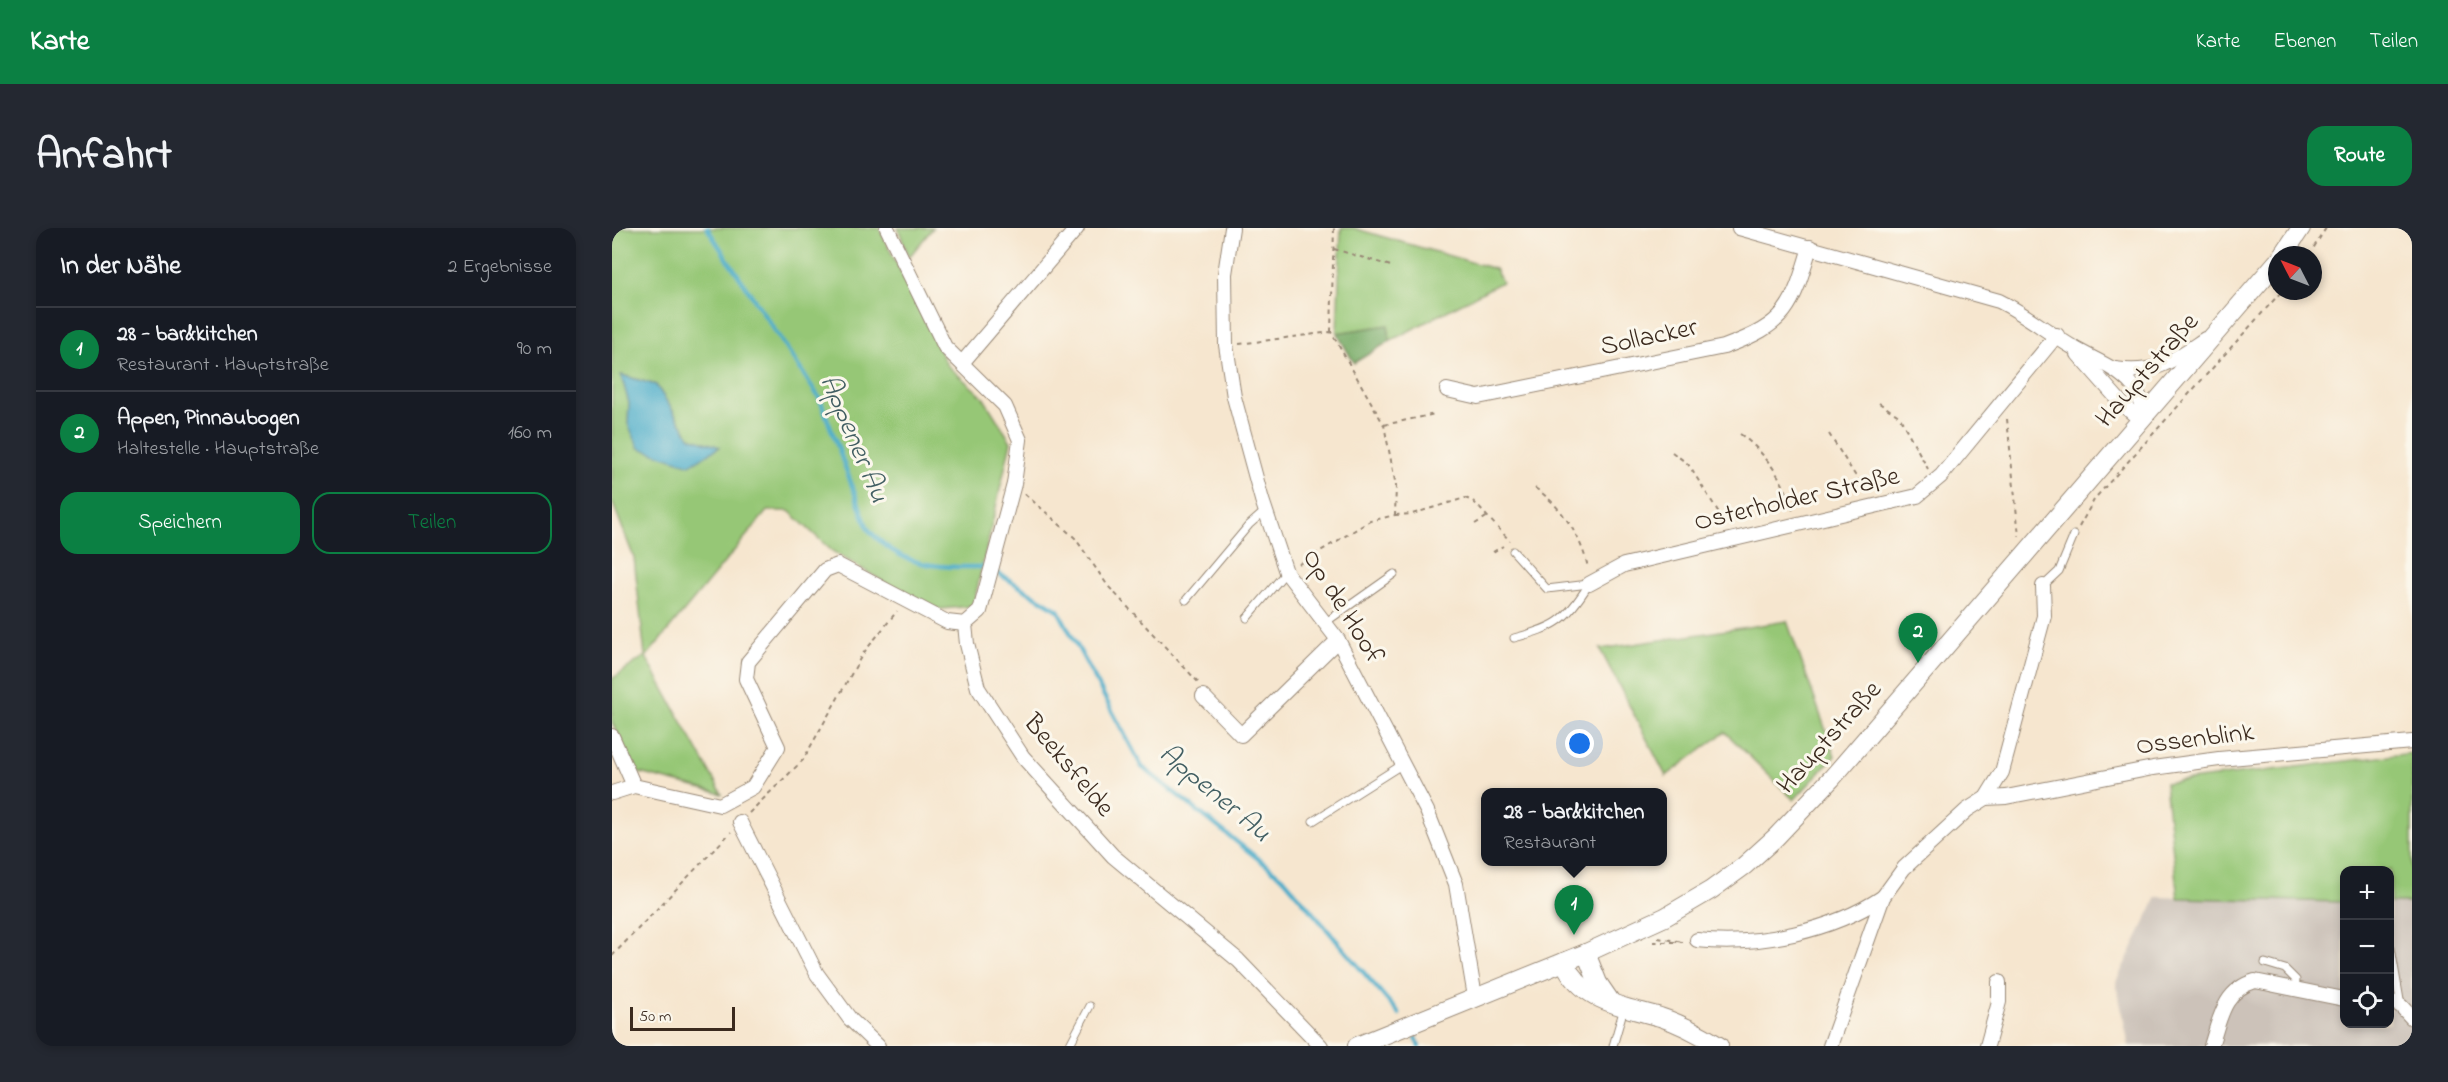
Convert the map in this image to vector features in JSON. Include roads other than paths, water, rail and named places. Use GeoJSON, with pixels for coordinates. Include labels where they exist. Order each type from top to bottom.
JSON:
{"type":"FeatureCollection","features":[{"type":"Feature","properties":{"kind":"main road"},"geometry":{"type":"LineString","coordinates":[[2289,246],[2301,228]]}},
{"type":"Feature","properties":{"kind":"main road","name":"Hauptstraße"},"geometry":{"type":"LineString","coordinates":[[1357,1046],[1646,927],[1702,896],[1744,866],[1776,837],[1832,778],[2268,273]]}},
{"type":"Feature","properties":{"kind":"main road"},"geometry":{"type":"LineString","coordinates":[[1586,953],[1598,983],[1618,1006]]}},
{"type":"Feature","properties":{"kind":"main road"},"geometry":{"type":"LineString","coordinates":[[1564,962],[1572,978],[1599,998],[1685,1026],[1719,1046]]}},
{"type":"Feature","properties":{"kind":"street"},"geometry":{"type":"LineString","coordinates":[[612,793],[634,786],[720,806],[753,787],[778,747],[746,679],[748,662],[825,570],[838,566],[947,622],[965,624],[980,611],[1014,484],[1020,440],[1005,406],[945,347],[887,228]]}},
{"type":"Feature","properties":{"kind":"street"},"geometry":{"type":"LineString","coordinates":[[962,363],[1077,228]]}},
{"type":"Feature","properties":{"kind":"street","name":"Op de Hoof"},"geometry":{"type":"LineString","coordinates":[[1232,228],[1224,274],[1226,345],[1234,396],[1266,510],[1286,572],[1338,640],[1427,811],[1456,884],[1475,997]]}},
{"type":"Feature","properties":{"kind":"street"},"geometry":{"type":"LineString","coordinates":[[1739,228],[1999,301],[2025,314],[2073,347],[2115,369],[2136,372],[2152,370],[2168,363],[2222,328]]}},
{"type":"Feature","properties":{"kind":"street","name":"Sollacker"},"geometry":{"type":"LineString","coordinates":[[1447,390],[1478,397],[1725,347],[1752,337],[1778,319],[1787,309],[1799,288],[1810,248]]}},
{"type":"Feature","properties":{"kind":"street","name":"Osterholder Straße"},"geometry":{"type":"LineString","coordinates":[[1589,584],[1624,565],[1917,496],[1941,476],[2056,335]]}},
{"type":"Feature","properties":{"kind":"street"},"geometry":{"type":"LineString","coordinates":[[2073,347],[2123,405],[2141,420]]}},
{"type":"Feature","properties":{"kind":"street"},"geometry":{"type":"LineString","coordinates":[[2115,369],[2139,395],[2141,420]]}},
{"type":"Feature","properties":{"kind":"street","name":"Ossenblink"},"geometry":{"type":"LineString","coordinates":[[1986,798],[2002,772],[2044,616],[2043,586]]}},
{"type":"Feature","properties":{"kind":"street","name":"Beeksfelde"},"geometry":{"type":"LineString","coordinates":[[965,624],[978,688],[1023,757],[1113,856],[1238,960],[1321,1046]]}},
{"type":"Feature","properties":{"kind":"street"},"geometry":{"type":"LineString","coordinates":[[1203,696],[1240,735],[1338,640]]}},
{"type":"Feature","properties":{"kind":"street"},"geometry":{"type":"LineString","coordinates":[[612,736],[634,786]]}},
{"type":"Feature","properties":{"kind":"street","name":"Ossenblink"},"geometry":{"type":"LineString","coordinates":[[1830,1046],[1883,897],[1904,868],[1967,810],[1986,798],[2219,759],[2412,742]]}},
{"type":"Feature","properties":{"kind":"street"},"geometry":{"type":"LineString","coordinates":[[740,822],[817,974],[850,1019],[878,1046]]}},
{"type":"Feature","properties":{"kind":"street"},"geometry":{"type":"LineString","coordinates":[[1691,941],[1715,942],[1813,930],[1848,918],[1883,897]]}},
{"type":"Feature","properties":{"kind":"street"},"geometry":{"type":"LineString","coordinates":[[2211,1046],[2225,1004],[2242,985],[2255,981],[2340,998]]}},
{"type":"Feature","properties":{"kind":"street"},"geometry":{"type":"LineString","coordinates":[[1987,1046],[1999,1002],[1999,982]]}},
{"type":"Feature","properties":{"kind":"lane"},"geometry":{"type":"LineString","coordinates":[[1186,600],[1249,525],[1266,510]]}},
{"type":"Feature","properties":{"kind":"lane","name":"Ossenblink"},"geometry":{"type":"LineString","coordinates":[[2043,586],[2059,571],[2074,535]]}},
{"type":"Feature","properties":{"kind":"lane"},"geometry":{"type":"LineString","coordinates":[[1513,551],[1547,589],[1589,584]]}},
{"type":"Feature","properties":{"kind":"lane"},"geometry":{"type":"LineString","coordinates":[[1247,618],[1286,572]]}},
{"type":"Feature","properties":{"kind":"lane"},"geometry":{"type":"LineString","coordinates":[[1326,622],[1394,574]]}},
{"type":"Feature","properties":{"kind":"lane"},"geometry":{"type":"LineString","coordinates":[[1514,638],[1557,625],[1572,611],[1589,584]]}},
{"type":"Feature","properties":{"kind":"lane"},"geometry":{"type":"LineString","coordinates":[[1313,821],[1403,764]]}},
{"type":"Feature","properties":{"kind":"lane"},"geometry":{"type":"LineString","coordinates":[[2394,961],[2405,1010]]}},
{"type":"Feature","properties":{"kind":"lane"},"geometry":{"type":"LineString","coordinates":[[2265,963],[2285,969],[2296,980],[2295,990]]}},
{"type":"Feature","properties":{"kind":"lane"},"geometry":{"type":"LineString","coordinates":[[1069,1046],[1090,1006]]}},
{"type":"Feature","properties":{"kind":"lane"},"geometry":{"type":"LineString","coordinates":[[1613,1046],[1618,1006]]}},
{"type":"Feature","properties":{"kind":"water"},"geometry":{"type":"Polygon","coordinates":[[[621,375],[656,385],[690,437],[720,447],[690,465],[639,448],[628,424],[629,403],[621,375]]]}},
{"type":"Feature","properties":{"kind":"waterway","name":"Appener Au"},"geometry":{"type":"LineString","coordinates":[[707,228],[820,399],[868,529],[894,552],[908,559],[936,566],[985,567]]}},
{"type":"Feature","properties":{"kind":"waterway","name":"Appener Au"},"geometry":{"type":"LineString","coordinates":[[996,572],[1058,610],[1142,767],[1285,880],[1399,1014]]}},
{"type":"Feature","properties":{"kind":"waterway","name":"Appener Au"},"geometry":{"type":"LineString","coordinates":[[1416,1038],[1419,1046]]}},
{"type":"Feature","properties":{"kind":"place","name":"Appen, Pinnaubogen"},"geometry":{"type":"Point","coordinates":[1918,663]}},
{"type":"Feature","properties":{"kind":"place","name":"28 - bar&kitchen"},"geometry":{"type":"Point","coordinates":[1574,935]}}]}
